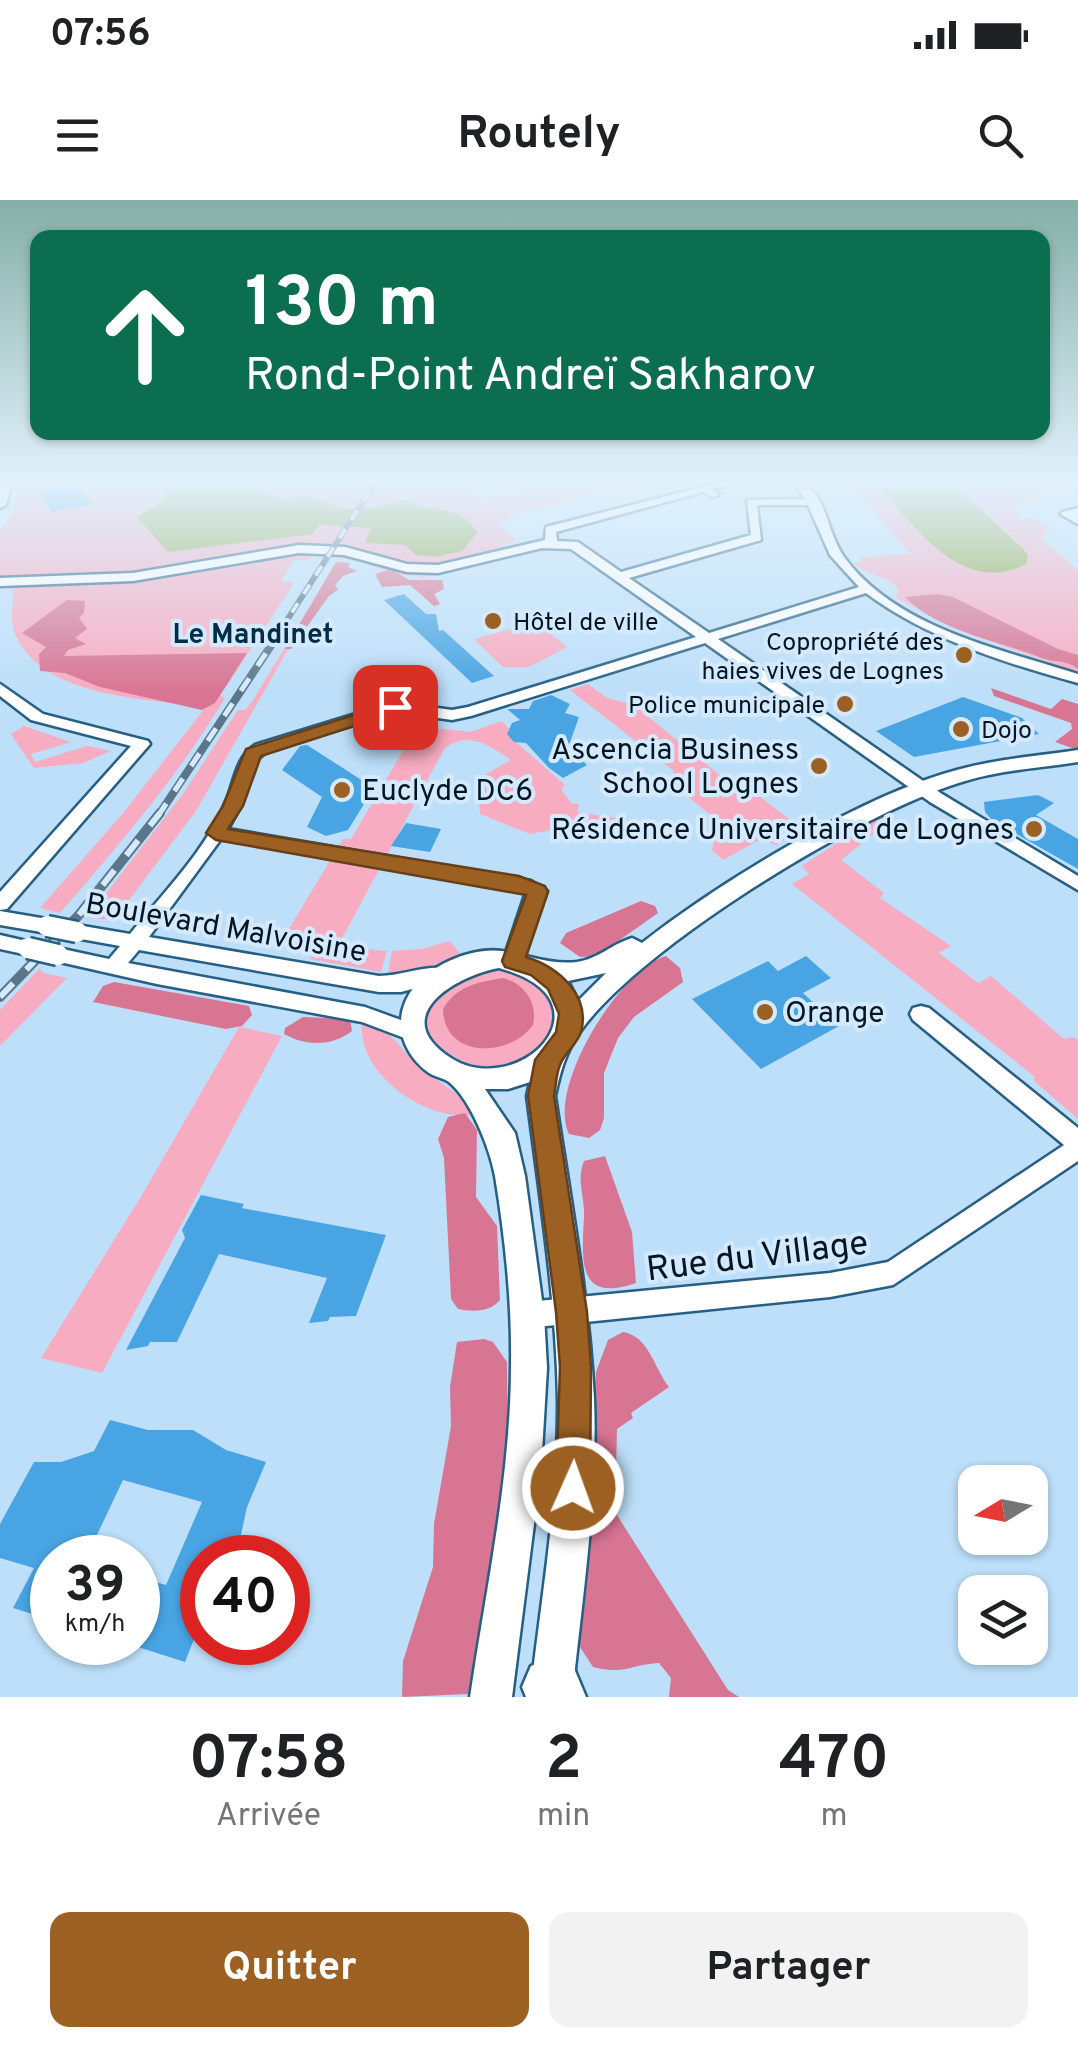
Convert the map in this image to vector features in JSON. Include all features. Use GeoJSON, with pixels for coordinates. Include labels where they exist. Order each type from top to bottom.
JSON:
{"type":"FeatureCollection","features":[{"type":"Feature","properties":{"kind":"street"},"geometry":{"type":"LineString","coordinates":[[0,582],[133,577],[276,553]]}},
{"type":"Feature","properties":{"kind":"street"},"geometry":{"type":"LineString","coordinates":[[347,553],[407,568],[438,568],[504,553]]}},
{"type":"Feature","properties":{"kind":"street"},"geometry":{"type":"LineString","coordinates":[[587,553],[915,784],[1078,884]]}},
{"type":"Feature","properties":{"kind":"street"},"geometry":{"type":"LineString","coordinates":[[621,576],[701,553]]}},
{"type":"Feature","properties":{"kind":"street"},"geometry":{"type":"LineString","coordinates":[[835,553],[868,589],[931,626],[1078,679]]}},
{"type":"Feature","properties":{"kind":"street"},"geometry":{"type":"LineString","coordinates":[[114,967],[216,833],[233,806],[253,752],[395,707],[462,714],[868,589]]}},
{"type":"Feature","properties":{"kind":"street"},"geometry":{"type":"LineString","coordinates":[[0,690],[38,717],[142,744],[0,904]]}},
{"type":"Feature","properties":{"kind":"street"},"geometry":{"type":"LineString","coordinates":[[770,868],[741,876],[600,968],[565,973],[526,965],[469,962],[442,974],[418,1001],[414,1034],[434,1062],[458,1074],[506,1078],[548,1060],[563,1044],[571,1024],[628,967],[668,935],[770,868],[915,784],[1078,756]]}},
{"type":"Feature","properties":{"kind":"street"},"geometry":{"type":"LineString","coordinates":[[1024,766],[1078,766]]}},
{"type":"Feature","properties":{"kind":"street"},"geometry":{"type":"LineString","coordinates":[[216,833],[519,884],[538,892],[526,965]]}},
{"type":"Feature","properties":{"kind":"street","name":"Boulevard Malvoisine"},"geometry":{"type":"LineString","coordinates":[[0,918],[379,984],[401,984],[442,974]]}},
{"type":"Feature","properties":{"kind":"street","name":"Boulevard Malvoisine"},"geometry":{"type":"LineString","coordinates":[[0,942],[365,1015],[414,1034]]}},
{"type":"Feature","properties":{"kind":"street"},"geometry":{"type":"LineString","coordinates":[[526,965],[564,993],[571,1024]]}},
{"type":"Feature","properties":{"kind":"street"},"geometry":{"type":"LineString","coordinates":[[921,1014],[1078,1145]]}},
{"type":"Feature","properties":{"kind":"street"},"geometry":{"type":"LineString","coordinates":[[548,1060],[541,1096],[576,1367],[573,1488],[553,1694]]}},
{"type":"Feature","properties":{"kind":"street"},"geometry":{"type":"LineString","coordinates":[[458,1074],[500,1132],[510,1176],[526,1315],[528,1368],[522,1470],[491,1697]]}},
{"type":"Feature","properties":{"kind":"street","name":"Rue du Village"},"geometry":{"type":"LineString","coordinates":[[526,1315],[830,1286],[892,1273],[1078,1145]]}},
{"type":"Feature","properties":{"kind":"shaded area"},"geometry":{"type":"Polygon","coordinates":[[[0,553],[510,553],[514,557],[424,577],[395,574],[355,560],[312,555],[308,560],[293,560],[281,581],[294,583],[220,696],[225,698],[207,727],[147,809],[60,913],[40,908],[124,812],[205,708],[100,692],[50,673],[30,657],[16,636],[12,583],[9,576],[0,576],[0,553]]]}},
{"type":"Feature","properties":{"kind":"shaded area"},"geometry":{"type":"Polygon","coordinates":[[[414,553],[454,553],[435,557],[414,553]]]}},
{"type":"Feature","properties":{"kind":"shaded area"},"geometry":{"type":"Polygon","coordinates":[[[943,553],[1028,555],[1026,564],[1002,572],[980,571],[943,553]]]}},
{"type":"Feature","properties":{"kind":"shaded area"},"geometry":{"type":"Polygon","coordinates":[[[1058,553],[1078,571],[1078,672],[966,633],[896,598],[899,590],[894,585],[854,563],[862,562],[860,558],[1058,553]]]}},
{"type":"Feature","properties":{"kind":"shaded area"},"geometry":{"type":"Polygon","coordinates":[[[337,561],[347,563],[346,569],[286,653],[196,811],[114,920],[87,918],[183,794],[238,710],[245,710],[253,700],[337,561]]]}},
{"type":"Feature","properties":{"kind":"shaded area"},"geometry":{"type":"Polygon","coordinates":[[[336,562],[350,563],[348,567],[357,571],[343,576],[335,585],[338,590],[329,596],[291,649],[285,649],[336,562]]]}},
{"type":"Feature","properties":{"kind":"shaded area"},"geometry":{"type":"Polygon","coordinates":[[[391,569],[409,580],[442,580],[444,589],[434,594],[440,604],[434,606],[410,585],[382,587],[375,574],[391,569]]]}},
{"type":"Feature","properties":{"kind":"shaded area"},"geometry":{"type":"Polygon","coordinates":[[[905,597],[953,597],[1078,655],[1078,669],[951,627],[905,597]]]}},
{"type":"Feature","properties":{"kind":"shaded area"},"geometry":{"type":"Polygon","coordinates":[[[67,600],[85,601],[84,613],[79,618],[87,629],[75,638],[86,644],[68,650],[64,656],[247,653],[215,703],[202,710],[100,687],[65,673],[40,671],[39,654],[46,647],[22,633],[67,600]]]}},
{"type":"Feature","properties":{"kind":"shaded area"},"geometry":{"type":"Polygon","coordinates":[[[536,622],[567,647],[529,667],[503,667],[474,639],[536,622]]]}},
{"type":"Feature","properties":{"kind":"shaded area"},"geometry":{"type":"Polygon","coordinates":[[[588,684],[607,698],[634,705],[733,786],[742,783],[793,822],[776,831],[786,839],[776,845],[761,839],[723,860],[712,850],[718,821],[671,783],[674,771],[570,690],[588,684]]]}},
{"type":"Feature","properties":{"kind":"shaded area"},"geometry":{"type":"Polygon","coordinates":[[[991,688],[1051,709],[1062,699],[1078,704],[1078,750],[1055,742],[1072,729],[1071,723],[994,696],[991,688]]]}},
{"type":"Feature","properties":{"kind":"shaded area"},"geometry":{"type":"Polygon","coordinates":[[[502,721],[509,729],[507,734],[565,785],[561,789],[572,804],[579,804],[577,812],[667,826],[581,832],[575,825],[530,834],[480,814],[477,779],[511,760],[478,742],[453,743],[444,749],[338,946],[387,951],[381,972],[310,959],[317,944],[284,937],[343,839],[351,839],[413,734],[399,724],[470,732],[502,721]]]}},
{"type":"Feature","properties":{"kind":"shaded area"},"geometry":{"type":"Polygon","coordinates":[[[24,726],[71,742],[31,754],[35,762],[87,746],[111,751],[83,763],[34,768],[11,734],[24,726]]]}},
{"type":"Feature","properties":{"kind":"shaded area"},"geometry":{"type":"Polygon","coordinates":[[[887,813],[892,819],[841,860],[884,893],[880,898],[951,946],[939,953],[978,983],[991,976],[1064,1039],[1078,1040],[1078,1119],[1033,1080],[1035,1077],[792,884],[809,874],[802,866],[887,813]]]}},
{"type":"Feature","properties":{"kind":"shaded area"},"geometry":{"type":"Polygon","coordinates":[[[641,901],[655,906],[658,913],[597,956],[580,957],[560,943],[566,933],[641,901]]]}},
{"type":"Feature","properties":{"kind":"shaded area"},"geometry":{"type":"Polygon","coordinates":[[[450,941],[461,955],[428,969],[387,979],[392,951],[422,949],[450,941]]]}},
{"type":"Feature","properties":{"kind":"shaded area"},"geometry":{"type":"Polygon","coordinates":[[[666,956],[680,968],[683,982],[634,1017],[618,1038],[604,1073],[604,1118],[600,1130],[589,1138],[569,1134],[565,1114],[568,1089],[592,1033],[628,983],[648,965],[666,956]]]}},
{"type":"Feature","properties":{"kind":"shaded area"},"geometry":{"type":"Polygon","coordinates":[[[40,968],[43,973],[67,978],[0,1046],[0,1010],[40,968]]]}},
{"type":"Feature","properties":{"kind":"shaded area"},"geometry":{"type":"Polygon","coordinates":[[[490,968],[530,980],[558,1012],[542,1046],[518,1063],[490,1067],[463,1061],[440,1047],[427,1027],[428,1005],[446,984],[490,968]]]}},
{"type":"Feature","properties":{"kind":"shaded area"},"geometry":{"type":"Polygon","coordinates":[[[503,978],[528,995],[533,1025],[522,1036],[494,1048],[466,1045],[454,1037],[446,1025],[443,1009],[448,1001],[468,986],[503,978]]]}},
{"type":"Feature","properties":{"kind":"shaded area"},"geometry":{"type":"Polygon","coordinates":[[[114,982],[249,1006],[252,1015],[242,1026],[226,1029],[93,1002],[103,986],[114,982]]]}},
{"type":"Feature","properties":{"kind":"shaded area"},"geometry":{"type":"Polygon","coordinates":[[[303,1017],[350,1019],[352,1031],[336,1040],[318,1043],[284,1034],[285,1028],[303,1017]]]}},
{"type":"Feature","properties":{"kind":"shaded area"},"geometry":{"type":"Polygon","coordinates":[[[362,1021],[390,1036],[414,1062],[478,1114],[439,1112],[400,1092],[371,1060],[363,1041],[362,1021]]]}},
{"type":"Feature","properties":{"kind":"shaded area"},"geometry":{"type":"Polygon","coordinates":[[[239,1027],[282,1036],[102,1373],[41,1358],[142,1195],[239,1027]]]}},
{"type":"Feature","properties":{"kind":"shaded area"},"geometry":{"type":"Polygon","coordinates":[[[465,1113],[477,1130],[476,1197],[497,1226],[500,1300],[476,1311],[458,1309],[451,1299],[444,1158],[438,1139],[448,1117],[465,1113]]]}},
{"type":"Feature","properties":{"kind":"shaded area"},"geometry":{"type":"Polygon","coordinates":[[[605,1156],[632,1232],[636,1283],[616,1288],[593,1282],[584,1262],[582,1168],[584,1161],[605,1156]]]}},
{"type":"Feature","properties":{"kind":"shaded area"},"geometry":{"type":"Polygon","coordinates":[[[623,1332],[645,1346],[669,1387],[631,1413],[633,1418],[617,1429],[615,1512],[728,1690],[739,1697],[669,1697],[671,1678],[659,1663],[620,1670],[593,1667],[580,1647],[577,1622],[596,1372],[608,1340],[623,1332]]]}},
{"type":"Feature","properties":{"kind":"shaded area"},"geometry":{"type":"Polygon","coordinates":[[[457,1342],[493,1342],[507,1362],[508,1451],[493,1561],[468,1694],[402,1697],[403,1661],[433,1567],[434,1524],[451,1426],[450,1387],[457,1342]]]}},
{"type":"Feature","properties":{"kind":"building"},"geometry":{"type":"Polygon","coordinates":[[[404,594],[426,614],[436,614],[439,631],[443,630],[494,676],[472,683],[384,600],[404,594]]]}},
{"type":"Feature","properties":{"kind":"building"},"geometry":{"type":"Polygon","coordinates":[[[551,695],[570,704],[565,713],[579,717],[568,748],[587,765],[563,778],[526,743],[514,742],[507,734],[512,723],[520,720],[507,709],[529,709],[533,701],[551,695]]]}},
{"type":"Feature","properties":{"kind":"building"},"geometry":{"type":"Polygon","coordinates":[[[963,697],[1022,718],[1039,734],[914,757],[876,731],[963,697]]]}},
{"type":"Feature","properties":{"kind":"building","name":"Euclyde DC6"},"geometry":{"type":"Polygon","coordinates":[[[307,745],[374,788],[348,830],[326,836],[307,827],[322,797],[282,770],[300,746],[307,745]]]}},
{"type":"Feature","properties":{"kind":"building","name":"Résidence Universitaire de Lognes"},"geometry":{"type":"Polygon","coordinates":[[[1038,795],[1054,803],[1036,815],[1078,839],[1078,869],[992,820],[985,812],[984,802],[1038,795]]]}},
{"type":"Feature","properties":{"kind":"building"},"geometry":{"type":"Polygon","coordinates":[[[406,823],[441,829],[430,852],[391,846],[406,823]]]}},
{"type":"Feature","properties":{"kind":"building","name":"Orange"},"geometry":{"type":"Polygon","coordinates":[[[806,956],[831,978],[803,993],[839,1026],[761,1069],[692,999],[768,961],[778,971],[806,956]]]}},
{"type":"Feature","properties":{"kind":"building"},"geometry":{"type":"Polygon","coordinates":[[[201,1195],[244,1204],[242,1208],[386,1235],[356,1316],[309,1323],[327,1278],[219,1254],[177,1342],[150,1342],[148,1346],[126,1350],[185,1238],[182,1230],[201,1195]]]}},
{"type":"Feature","properties":{"kind":"building"},"geometry":{"type":"Polygon","coordinates":[[[110,1420],[148,1430],[193,1430],[226,1450],[266,1462],[247,1507],[241,1535],[188,1535],[202,1502],[123,1480],[97,1535],[30,1535],[30,1567],[0,1558],[0,1524],[34,1462],[61,1462],[94,1451],[110,1420]]]}},
{"type":"Feature","properties":{"kind":"building"},"geometry":{"type":"Polygon","coordinates":[[[180,1553],[180,1660],[160,1654],[160,1583],[166,1585],[180,1553]]]}},
{"type":"Feature","properties":{"kind":"building"},"geometry":{"type":"Polygon","coordinates":[[[30,1576],[30,1613],[13,1608],[30,1576]]]}},
{"type":"Feature","properties":{"kind":"railway"},"geometry":{"type":"LineString","coordinates":[[280,631],[330,553]]}},
{"type":"Feature","properties":{"kind":"railway"},"geometry":{"type":"LineString","coordinates":[[160,813],[282,629]]}},
{"type":"Feature","properties":{"kind":"railway"},"geometry":{"type":"LineString","coordinates":[[0,997],[78,916],[160,813]]}},
{"type":"Feature","properties":{"kind":"place","name":"Hôtel de ville"},"geometry":{"type":"Point","coordinates":[493,621]}},
{"type":"Feature","properties":{"kind":"place","name":"Copropriété des haies vives de Lognes"},"geometry":{"type":"Point","coordinates":[964,655]}},
{"type":"Feature","properties":{"kind":"place","name":"Police municipale"},"geometry":{"type":"Point","coordinates":[845,704]}},
{"type":"Feature","properties":{"kind":"place","name":"Dojo"},"geometry":{"type":"Point","coordinates":[961,729]}},
{"type":"Feature","properties":{"kind":"place","name":"Ascencia Business School Lognes"},"geometry":{"type":"Point","coordinates":[819,766]}},
{"type":"Feature","properties":{"kind":"place","name":"Euclyde DC6"},"geometry":{"type":"Point","coordinates":[342,790]}},
{"type":"Feature","properties":{"kind":"place","name":"Résidence Universitaire de Lognes"},"geometry":{"type":"Point","coordinates":[1034,829]}},
{"type":"Feature","properties":{"kind":"place","name":"Orange"},"geometry":{"type":"Point","coordinates":[765,1012]}},
{"type":"Feature","properties":{"kind":"district","name":"Le Mandinet"},"geometry":{"type":"Point","coordinates":[253,633]}},
{"type":"Feature","properties":{"kind":"route"},"geometry":{"type":"LineString","coordinates":[[395,707],[253,752],[233,806],[216,833],[519,884],[538,892],[514,961],[539,970],[558,984],[571,1014],[563,1044],[548,1060],[541,1096],[566,1266],[576,1367],[573,1488]]}}]}
